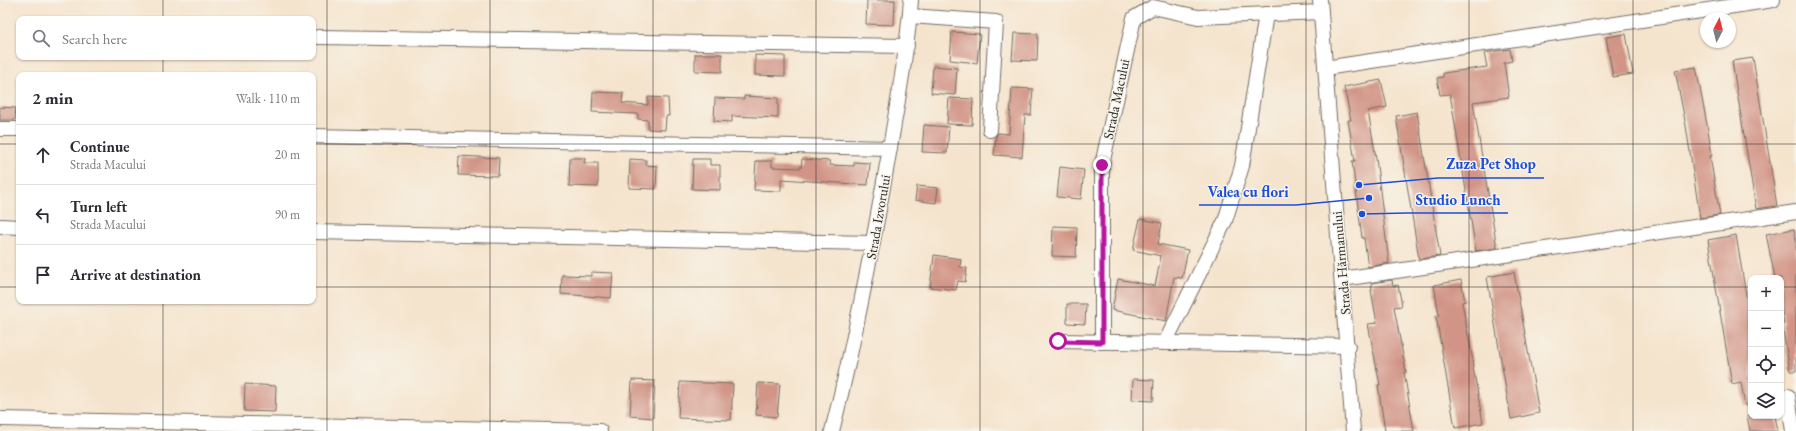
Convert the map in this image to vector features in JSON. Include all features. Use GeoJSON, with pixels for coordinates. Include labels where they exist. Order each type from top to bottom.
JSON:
{"type":"FeatureCollection","features":[{"type":"Feature","properties":{"kind":"street","name":"Strada Izvorului"},"geometry":{"type":"LineString","coordinates":[[832,431],[851,356],[874,244],[907,46],[911,0]]}},
{"type":"Feature","properties":{"kind":"street"},"geometry":{"type":"LineString","coordinates":[[1326,68],[1773,0]]}},
{"type":"Feature","properties":{"kind":"street","name":"Strada Hărmanului"},"geometry":{"type":"LineString","coordinates":[[1320,6],[1348,346],[1353,431]]}},
{"type":"Feature","properties":{"kind":"street","name":"Strada Macului"},"geometry":{"type":"LineString","coordinates":[[1102,342],[1102,165],[1134,18],[1153,7],[1198,17],[1266,14],[1320,6]]}},
{"type":"Feature","properties":{"kind":"street"},"geometry":{"type":"LineString","coordinates":[[1165,343],[1225,221],[1242,166],[1266,14]]}},
{"type":"Feature","properties":{"kind":"street"},"geometry":{"type":"LineString","coordinates":[[910,16],[996,22],[990,130]]}},
{"type":"Feature","properties":{"kind":"street"},"geometry":{"type":"LineString","coordinates":[[318,37],[907,46]]}},
{"type":"Feature","properties":{"kind":"street"},"geometry":{"type":"LineString","coordinates":[[0,129],[16,129]]}},
{"type":"Feature","properties":{"kind":"street"},"geometry":{"type":"LineString","coordinates":[[316,136],[890,148]]}},
{"type":"Feature","properties":{"kind":"street"},"geometry":{"type":"LineString","coordinates":[[1342,279],[1796,212]]}},
{"type":"Feature","properties":{"kind":"street"},"geometry":{"type":"LineString","coordinates":[[0,226],[16,227]]}},
{"type":"Feature","properties":{"kind":"street"},"geometry":{"type":"LineString","coordinates":[[316,232],[874,244]]}},
{"type":"Feature","properties":{"kind":"street"},"geometry":{"type":"LineString","coordinates":[[1058,341],[1348,346]]}},
{"type":"Feature","properties":{"kind":"street"},"geometry":{"type":"LineString","coordinates":[[1788,396],[1793,431]]}},
{"type":"Feature","properties":{"kind":"street"},"geometry":{"type":"LineString","coordinates":[[0,419],[600,431]]}},
{"type":"Feature","properties":{"kind":"building"},"geometry":{"type":"Polygon","coordinates":[[[867,0],[895,0],[894,25],[866,24],[867,0]]]}},
{"type":"Feature","properties":{"kind":"building"},"geometry":{"type":"Polygon","coordinates":[[[952,32],[980,34],[977,63],[950,60],[952,32]]]}},
{"type":"Feature","properties":{"kind":"building"},"geometry":{"type":"Polygon","coordinates":[[[1014,33],[1038,34],[1037,61],[1012,60],[1014,33]]]}},
{"type":"Feature","properties":{"kind":"building"},"geometry":{"type":"Polygon","coordinates":[[[1626,34],[1633,74],[1613,77],[1606,37],[1626,34]]]}},
{"type":"Feature","properties":{"kind":"building"},"geometry":{"type":"Polygon","coordinates":[[[1510,49],[1512,61],[1504,63],[1509,97],[1473,102],[1497,248],[1476,251],[1450,94],[1440,95],[1437,78],[1443,77],[1443,73],[1487,67],[1484,53],[1510,49]]]}},
{"type":"Feature","properties":{"kind":"building"},"geometry":{"type":"Polygon","coordinates":[[[695,54],[722,54],[722,72],[695,71],[695,54]]]}},
{"type":"Feature","properties":{"kind":"building"},"geometry":{"type":"Polygon","coordinates":[[[755,55],[785,56],[785,76],[755,75],[755,55]]]}},
{"type":"Feature","properties":{"kind":"building"},"geometry":{"type":"Polygon","coordinates":[[[1753,58],[1777,206],[1756,209],[1732,61],[1753,58]]]}},
{"type":"Feature","properties":{"kind":"building"},"geometry":{"type":"Polygon","coordinates":[[[933,66],[957,68],[955,95],[931,93],[933,66]]]}},
{"type":"Feature","properties":{"kind":"building"},"geometry":{"type":"Polygon","coordinates":[[[1696,67],[1708,130],[1712,156],[1710,156],[1720,215],[1700,218],[1686,126],[1675,70],[1696,67]]]}},
{"type":"Feature","properties":{"kind":"building"},"geometry":{"type":"Polygon","coordinates":[[[1381,80],[1387,107],[1368,111],[1376,158],[1389,263],[1368,267],[1364,238],[1362,238],[1352,161],[1355,161],[1348,120],[1351,120],[1344,87],[1381,80]]]}},
{"type":"Feature","properties":{"kind":"building"},"geometry":{"type":"Polygon","coordinates":[[[1012,88],[1033,89],[1031,115],[1025,115],[1022,157],[994,155],[996,136],[998,133],[1009,134],[1012,88]]]}},
{"type":"Feature","properties":{"kind":"building"},"geometry":{"type":"Polygon","coordinates":[[[593,92],[623,93],[622,103],[648,105],[648,97],[668,98],[669,116],[666,116],[665,130],[648,129],[648,120],[638,119],[638,114],[592,112],[593,92]]]}},
{"type":"Feature","properties":{"kind":"building"},"geometry":{"type":"Polygon","coordinates":[[[744,96],[778,98],[778,118],[732,116],[732,122],[714,121],[715,98],[744,99],[744,96]]]}},
{"type":"Feature","properties":{"kind":"building"},"geometry":{"type":"Polygon","coordinates":[[[949,98],[973,99],[972,125],[947,124],[949,98]]]}},
{"type":"Feature","properties":{"kind":"building"},"geometry":{"type":"Polygon","coordinates":[[[0,107],[16,108],[15,120],[0,120],[0,107]]]}},
{"type":"Feature","properties":{"kind":"building"},"geometry":{"type":"Polygon","coordinates":[[[1417,112],[1440,256],[1419,259],[1396,116],[1417,112]]]}},
{"type":"Feature","properties":{"kind":"building"},"geometry":{"type":"Polygon","coordinates":[[[924,125],[949,127],[947,153],[922,152],[924,125]]]}},
{"type":"Feature","properties":{"kind":"building"},"geometry":{"type":"Polygon","coordinates":[[[459,156],[499,158],[498,176],[458,175],[459,156]]]}},
{"type":"Feature","properties":{"kind":"building"},"geometry":{"type":"Polygon","coordinates":[[[570,158],[585,158],[584,163],[598,163],[598,187],[569,186],[570,158]]]}},
{"type":"Feature","properties":{"kind":"building"},"geometry":{"type":"Polygon","coordinates":[[[630,159],[646,160],[646,165],[657,166],[656,189],[629,188],[630,159]]]}},
{"type":"Feature","properties":{"kind":"building"},"geometry":{"type":"Polygon","coordinates":[[[693,159],[710,159],[710,165],[720,165],[720,190],[692,189],[693,159]]]}},
{"type":"Feature","properties":{"kind":"building"},"geometry":{"type":"Polygon","coordinates":[[[802,159],[830,161],[829,165],[854,166],[854,162],[870,163],[868,185],[781,179],[781,191],[754,190],[756,161],[772,161],[772,167],[801,168],[802,159]]]}},
{"type":"Feature","properties":{"kind":"building"},"geometry":{"type":"Polygon","coordinates":[[[1060,167],[1084,170],[1081,199],[1057,197],[1060,167]]]}},
{"type":"Feature","properties":{"kind":"building"},"geometry":{"type":"Polygon","coordinates":[[[917,186],[938,188],[936,203],[915,200],[917,186]]]}},
{"type":"Feature","properties":{"kind":"building"},"geometry":{"type":"Polygon","coordinates":[[[1140,219],[1162,223],[1158,244],[1188,250],[1182,278],[1174,277],[1166,321],[1112,310],[1118,279],[1155,286],[1161,256],[1133,250],[1140,219]]]}},
{"type":"Feature","properties":{"kind":"building"},"geometry":{"type":"Polygon","coordinates":[[[1053,226],[1077,227],[1076,257],[1052,256],[1053,226]]]}},
{"type":"Feature","properties":{"kind":"building"},"geometry":{"type":"Polygon","coordinates":[[[1794,229],[1796,240],[1796,371],[1790,371],[1784,336],[1784,275],[1774,275],[1766,234],[1794,229]]]}},
{"type":"Feature","properties":{"kind":"building"},"geometry":{"type":"Polygon","coordinates":[[[1736,235],[1748,307],[1748,406],[1745,406],[1741,382],[1732,384],[1708,240],[1736,235]]]}},
{"type":"Feature","properties":{"kind":"building"},"geometry":{"type":"Polygon","coordinates":[[[934,255],[961,259],[960,267],[967,268],[965,282],[958,281],[956,290],[930,287],[934,255]]]}},
{"type":"Feature","properties":{"kind":"building"},"geometry":{"type":"Polygon","coordinates":[[[591,272],[613,273],[611,298],[561,294],[562,275],[591,276],[591,272]]]}},
{"type":"Feature","properties":{"kind":"building"},"geometry":{"type":"Polygon","coordinates":[[[1514,272],[1539,413],[1511,419],[1487,277],[1514,272]]]}},
{"type":"Feature","properties":{"kind":"building"},"geometry":{"type":"Polygon","coordinates":[[[1392,280],[1393,286],[1398,285],[1402,306],[1394,307],[1406,372],[1404,372],[1414,431],[1385,431],[1378,385],[1380,385],[1368,324],[1377,323],[1371,283],[1392,280]]]}},
{"type":"Feature","properties":{"kind":"building"},"geometry":{"type":"Polygon","coordinates":[[[1461,280],[1465,301],[1462,302],[1483,423],[1455,428],[1436,316],[1439,315],[1434,285],[1461,280]]]}},
{"type":"Feature","properties":{"kind":"building"},"geometry":{"type":"Polygon","coordinates":[[[1067,304],[1086,304],[1085,324],[1067,323],[1067,304]]]}},
{"type":"Feature","properties":{"kind":"building"},"geometry":{"type":"Polygon","coordinates":[[[1133,379],[1154,380],[1153,401],[1132,400],[1133,379]]]}},
{"type":"Feature","properties":{"kind":"building"},"geometry":{"type":"Polygon","coordinates":[[[632,380],[655,381],[653,418],[630,416],[632,380]]]}},
{"type":"Feature","properties":{"kind":"building"},"geometry":{"type":"Polygon","coordinates":[[[680,382],[733,384],[731,420],[678,418],[680,382]]]}},
{"type":"Feature","properties":{"kind":"building"},"geometry":{"type":"Polygon","coordinates":[[[758,383],[780,384],[777,417],[756,415],[758,383]]]}},
{"type":"Feature","properties":{"kind":"building"},"geometry":{"type":"Polygon","coordinates":[[[245,384],[276,386],[275,412],[244,411],[245,384]]]}},
{"type":"Feature","properties":{"kind":"building"},"geometry":{"type":"Polygon","coordinates":[[[1747,416],[1748,419],[1776,419],[1778,431],[1750,431],[1747,416]]]}},
{"type":"Feature","properties":{"kind":"place","name":"Zuza Pet Shop"},"geometry":{"type":"Point","coordinates":[1359,185]}},
{"type":"Feature","properties":{"kind":"place","name":"Valea cu flori"},"geometry":{"type":"Point","coordinates":[1369,198]}},
{"type":"Feature","properties":{"kind":"place","name":"Studio Lunch"},"geometry":{"type":"Point","coordinates":[1362,214]}},
{"type":"Feature","properties":{"kind":"route"},"geometry":{"type":"LineString","coordinates":[[1058,341],[1102,342],[1102,165]]}}]}
